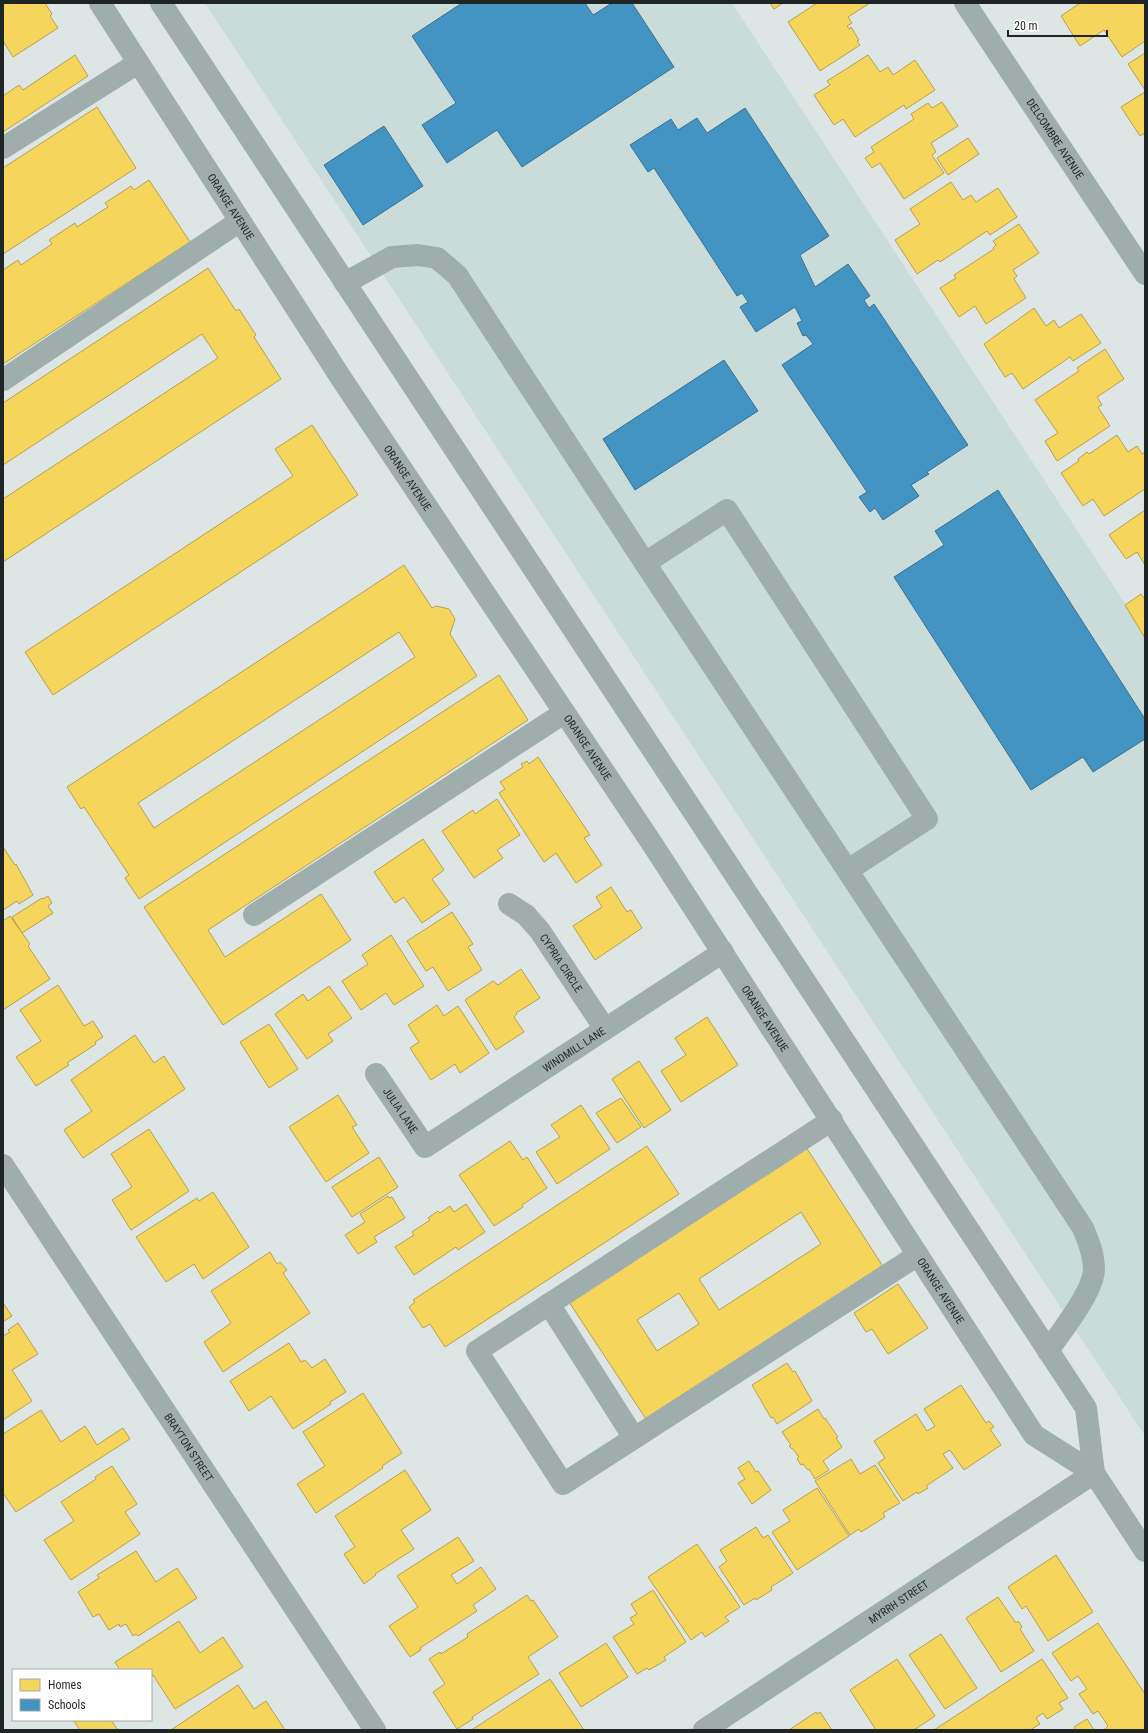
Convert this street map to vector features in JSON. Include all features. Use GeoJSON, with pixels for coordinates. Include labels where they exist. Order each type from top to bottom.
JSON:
{"type":"FeatureCollection","features":[{"type":"Feature","properties":{"kind":"street","name":"ORANGE AVENUE"},"geometry":{"type":"LineString","coordinates":[[100,3],[343,381],[722,952],[832,1120],[1034,1435],[1094,1473],[1144,1547]]}},
{"type":"Feature","properties":{"kind":"street","name":"ORANGE AVENUE"},"geometry":{"type":"LineString","coordinates":[[161,3],[1086,1408],[1094,1473]]}},
{"type":"Feature","properties":{"kind":"street","name":"DELCOMBRE AVENUE"},"geometry":{"type":"LineString","coordinates":[[965,3],[1145,274]]}},
{"type":"Feature","properties":{"kind":"street"},"geometry":{"type":"LineString","coordinates":[[3,148],[138,63]]}},
{"type":"Feature","properties":{"kind":"street"},"geometry":{"type":"LineString","coordinates":[[3,380],[240,221]]}},
{"type":"Feature","properties":{"kind":"street"},"geometry":{"type":"LineString","coordinates":[[345,284],[392,257],[418,255],[438,258],[457,274],[645,563],[1083,1228],[1092,1250],[1094,1272],[1087,1292],[1048,1351]]}},
{"type":"Feature","properties":{"kind":"street"},"geometry":{"type":"LineString","coordinates":[[645,563],[727,510],[927,819],[848,870]]}},
{"type":"Feature","properties":{"kind":"street"},"geometry":{"type":"LineString","coordinates":[[254,915],[564,713]]}},
{"type":"Feature","properties":{"kind":"street","name":"CYPRIA CIRCLE"},"geometry":{"type":"LineString","coordinates":[[509,904],[526,915],[540,931],[605,1029]]}},
{"type":"Feature","properties":{"kind":"street","name":"WINDMILL LANE"},"geometry":{"type":"LineString","coordinates":[[426,1147],[722,952]]}},
{"type":"Feature","properties":{"kind":"street","name":"JULIA LANE"},"geometry":{"type":"LineString","coordinates":[[376,1074],[426,1147]]}},
{"type":"Feature","properties":{"kind":"street"},"geometry":{"type":"LineString","coordinates":[[832,1120],[477,1351],[563,1484],[918,1255]]}},
{"type":"Feature","properties":{"kind":"street","name":"BRAYTON STREET"},"geometry":{"type":"LineString","coordinates":[[3,1165],[375,1730]]}},
{"type":"Feature","properties":{"kind":"street"},"geometry":{"type":"LineString","coordinates":[[549,1304],[634,1438]]}},
{"type":"Feature","properties":{"kind":"street","name":"MYRRH STREET"},"geometry":{"type":"LineString","coordinates":[[704,1730],[1094,1473]]}},
{"type":"Feature","properties":{"kind":"shaded area"},"geometry":{"type":"Polygon","coordinates":[[[205,3],[732,3],[1145,634],[1145,1436],[205,3]]]}},
{"type":"Feature","properties":{"kind":"building: Homes"},"geometry":{"type":"Polygon","coordinates":[[[3,3],[45,3],[52,14],[50,16],[58,28],[13,57],[3,41],[3,3]]]}},
{"type":"Feature","properties":{"kind":"building: Homes"},"geometry":{"type":"Polygon","coordinates":[[[770,3],[783,3],[774,9],[770,3]]]}},
{"type":"Feature","properties":{"kind":"building: Homes"},"geometry":{"type":"Polygon","coordinates":[[[817,3],[870,3],[848,17],[852,23],[847,26],[849,29],[851,27],[859,40],[857,41],[860,45],[820,71],[788,22],[817,3]]]}},
{"type":"Feature","properties":{"kind":"building: Homes"},"geometry":{"type":"Polygon","coordinates":[[[1080,3],[1145,3],[1145,41],[1122,57],[1104,30],[1080,46],[1061,16],[1080,3]]]}},
{"type":"Feature","properties":{"kind":"building: Homes"},"geometry":{"type":"Polygon","coordinates":[[[1145,53],[1145,90],[1128,64],[1145,53]]]}},
{"type":"Feature","properties":{"kind":"building: Homes"},"geometry":{"type":"Polygon","coordinates":[[[75,55],[88,76],[3,132],[3,96],[19,85],[23,90],[75,55]]]}},
{"type":"Feature","properties":{"kind":"building: Homes"},"geometry":{"type":"Polygon","coordinates":[[[868,55],[880,72],[888,67],[893,75],[915,60],[935,90],[906,109],[904,105],[855,137],[843,119],[834,125],[814,95],[830,85],[827,81],[868,55]]]}},
{"type":"Feature","properties":{"kind":"building: Homes"},"geometry":{"type":"Polygon","coordinates":[[[1145,92],[1145,133],[1140,136],[1121,107],[1145,92]]]}},
{"type":"Feature","properties":{"kind":"building: Homes"},"geometry":{"type":"Polygon","coordinates":[[[942,102],[958,126],[931,143],[936,152],[932,155],[944,173],[904,199],[880,163],[872,168],[865,158],[874,152],[871,147],[914,119],[911,114],[928,103],[932,108],[942,102]]]}},
{"type":"Feature","properties":{"kind":"building: Homes"},"geometry":{"type":"Polygon","coordinates":[[[97,107],[136,168],[3,254],[3,168],[97,107]]]}},
{"type":"Feature","properties":{"kind":"building: Homes"},"geometry":{"type":"Polygon","coordinates":[[[968,138],[979,154],[948,175],[937,158],[968,138]]]}},
{"type":"Feature","properties":{"kind":"building: Homes"},"geometry":{"type":"Polygon","coordinates":[[[149,180],[190,242],[3,364],[3,270],[18,260],[21,265],[52,244],[49,240],[75,223],[77,227],[108,207],[105,203],[131,186],[134,190],[149,180]]]}},
{"type":"Feature","properties":{"kind":"building: Homes"},"geometry":{"type":"Polygon","coordinates":[[[951,182],[963,200],[971,195],[976,202],[998,188],[1017,217],[990,235],[987,231],[940,262],[938,260],[917,274],[895,240],[920,224],[910,209],[951,182]]]}},
{"type":"Feature","properties":{"kind":"building: Homes"},"geometry":{"type":"Polygon","coordinates":[[[1019,224],[1039,253],[1013,270],[1017,276],[1014,279],[1026,298],[986,324],[975,306],[959,317],[940,288],[956,278],[954,275],[994,249],[993,248],[996,245],[993,241],[1019,224]]]}},
{"type":"Feature","properties":{"kind":"building: Homes"},"geometry":{"type":"Polygon","coordinates":[[[208,268],[236,311],[239,309],[256,335],[254,337],[281,379],[3,562],[3,499],[218,358],[202,334],[3,465],[3,403],[208,268]]]}},
{"type":"Feature","properties":{"kind":"building: Homes"},"geometry":{"type":"Polygon","coordinates":[[[1034,308],[1046,326],[1054,320],[1059,328],[1081,314],[1101,343],[1073,361],[1070,357],[1023,389],[1012,373],[1005,377],[984,344],[1034,308]]]}},
{"type":"Feature","properties":{"kind":"building: Homes"},"geometry":{"type":"Polygon","coordinates":[[[1105,349],[1124,379],[1097,397],[1102,405],[1098,407],[1110,426],[1057,461],[1045,441],[1058,433],[1035,400],[1079,371],[1077,368],[1105,349]]]}},
{"type":"Feature","properties":{"kind":"building: Homes"},"geometry":{"type":"Polygon","coordinates":[[[312,425],[358,495],[53,695],[25,652],[293,476],[275,449],[312,425]]]}},
{"type":"Feature","properties":{"kind":"building: Homes"},"geometry":{"type":"Polygon","coordinates":[[[1117,435],[1128,452],[1137,446],[1142,454],[1145,452],[1145,489],[1104,516],[1093,499],[1083,506],[1061,473],[1079,461],[1078,459],[1087,452],[1089,454],[1117,435]]]}},
{"type":"Feature","properties":{"kind":"building: Homes"},"geometry":{"type":"Polygon","coordinates":[[[1145,510],[1145,565],[1137,552],[1126,559],[1109,535],[1145,510]]]}},
{"type":"Feature","properties":{"kind":"building: Homes"},"geometry":{"type":"Polygon","coordinates":[[[404,565],[432,608],[436,606],[449,609],[455,619],[450,634],[477,676],[139,899],[125,878],[129,875],[84,807],[81,809],[67,787],[404,565]],[[399,632],[138,803],[154,828],[415,657],[399,632]]]}},
{"type":"Feature","properties":{"kind":"building: Homes"},"geometry":{"type":"Polygon","coordinates":[[[1141,594],[1145,599],[1145,638],[1125,605],[1141,594]]]}},
{"type":"Feature","properties":{"kind":"building: Homes"},"geometry":{"type":"Polygon","coordinates":[[[499,675],[528,720],[208,930],[225,957],[321,894],[351,940],[223,1025],[144,907],[499,675]]]}},
{"type":"Feature","properties":{"kind":"building: Homes"},"geometry":{"type":"Polygon","coordinates":[[[538,757],[590,835],[584,838],[602,865],[576,883],[556,853],[544,862],[499,793],[505,789],[500,782],[523,767],[521,764],[527,761],[529,764],[538,757]]]}},
{"type":"Feature","properties":{"kind":"building: Homes"},"geometry":{"type":"Polygon","coordinates":[[[497,799],[520,835],[497,850],[503,858],[474,878],[442,831],[473,810],[475,814],[497,799]]]}},
{"type":"Feature","properties":{"kind":"building: Homes"},"geometry":{"type":"Polygon","coordinates":[[[423,839],[444,870],[432,879],[450,904],[422,923],[404,897],[395,903],[374,872],[423,839]]]}},
{"type":"Feature","properties":{"kind":"building: Homes"},"geometry":{"type":"Polygon","coordinates":[[[3,847],[15,865],[16,864],[33,895],[19,904],[17,901],[3,910],[3,847]]]}},
{"type":"Feature","properties":{"kind":"building: Homes"},"geometry":{"type":"Polygon","coordinates":[[[611,887],[627,912],[631,910],[642,928],[595,960],[573,926],[602,907],[596,897],[611,887]]]}},
{"type":"Feature","properties":{"kind":"building: Homes"},"geometry":{"type":"Polygon","coordinates":[[[48,896],[52,903],[48,906],[53,913],[22,933],[12,917],[42,898],[43,899],[48,896]]]}},
{"type":"Feature","properties":{"kind":"building: Homes"},"geometry":{"type":"Polygon","coordinates":[[[452,912],[473,944],[468,947],[482,970],[448,991],[433,967],[426,971],[407,941],[452,912]]]}},
{"type":"Feature","properties":{"kind":"building: Homes"},"geometry":{"type":"Polygon","coordinates":[[[10,916],[30,944],[28,946],[50,979],[3,1010],[3,921],[10,916]]]}},
{"type":"Feature","properties":{"kind":"building: Homes"},"geometry":{"type":"Polygon","coordinates":[[[391,935],[424,986],[394,1005],[386,993],[361,1010],[342,981],[368,964],[362,955],[391,935]]]}},
{"type":"Feature","properties":{"kind":"building: Homes"},"geometry":{"type":"Polygon","coordinates":[[[521,969],[540,998],[516,1013],[517,1014],[514,1017],[524,1032],[496,1050],[465,1000],[493,981],[498,985],[521,969]]]}},
{"type":"Feature","properties":{"kind":"building: Homes"},"geometry":{"type":"Polygon","coordinates":[[[58,985],[84,1026],[93,1021],[103,1037],[95,1042],[96,1044],[67,1063],[69,1065],[36,1086],[16,1057],[41,1041],[20,1010],[58,985]]]}},
{"type":"Feature","properties":{"kind":"building: Homes"},"geometry":{"type":"Polygon","coordinates":[[[329,986],[352,1018],[328,1034],[333,1041],[307,1059],[275,1014],[303,994],[308,1001],[329,986]]]}},
{"type":"Feature","properties":{"kind":"building: Homes"},"geometry":{"type":"Polygon","coordinates":[[[437,1005],[444,1016],[458,1006],[489,1053],[460,1073],[455,1064],[431,1080],[410,1048],[419,1042],[408,1025],[437,1005]]]}},
{"type":"Feature","properties":{"kind":"building: Homes"},"geometry":{"type":"Polygon","coordinates":[[[707,1017],[738,1065],[681,1102],[661,1071],[686,1055],[675,1038],[707,1017]]]}},
{"type":"Feature","properties":{"kind":"building: Homes"},"geometry":{"type":"Polygon","coordinates":[[[269,1024],[298,1069],[269,1088],[240,1042],[269,1024]]]}},
{"type":"Feature","properties":{"kind":"building: Homes"},"geometry":{"type":"Polygon","coordinates":[[[135,1035],[154,1063],[164,1056],[185,1089],[83,1158],[64,1130],[92,1111],[71,1080],[135,1035]]]}},
{"type":"Feature","properties":{"kind":"building: Homes"},"geometry":{"type":"Polygon","coordinates":[[[639,1061],[671,1110],[644,1128],[612,1079],[639,1061]]]}},
{"type":"Feature","properties":{"kind":"building: Homes"},"geometry":{"type":"Polygon","coordinates":[[[338,1095],[357,1125],[352,1127],[369,1153],[326,1182],[289,1127],[338,1095]]]}},
{"type":"Feature","properties":{"kind":"building: Homes"},"geometry":{"type":"Polygon","coordinates":[[[621,1098],[641,1127],[617,1143],[596,1113],[621,1098]]]}},
{"type":"Feature","properties":{"kind":"building: Homes"},"geometry":{"type":"Polygon","coordinates":[[[581,1105],[610,1149],[557,1184],[536,1152],[560,1137],[551,1125],[581,1105]]]}},
{"type":"Feature","properties":{"kind":"building: Homes"},"geometry":{"type":"Polygon","coordinates":[[[149,1129],[189,1191],[131,1230],[112,1200],[132,1187],[111,1154],[149,1129]]]}},
{"type":"Feature","properties":{"kind":"building: Homes"},"geometry":{"type":"Polygon","coordinates":[[[510,1141],[523,1160],[527,1157],[547,1188],[522,1205],[523,1207],[494,1226],[459,1175],[510,1141]]]}},
{"type":"Feature","properties":{"kind":"building: Homes"},"geometry":{"type":"Polygon","coordinates":[[[804,1144],[884,1268],[648,1422],[567,1299],[804,1144]],[[801,1212],[699,1279],[719,1310],[821,1244],[801,1212]],[[679,1293],[637,1320],[657,1351],[699,1324],[679,1293]]]}},
{"type":"Feature","properties":{"kind":"building: Homes"},"geometry":{"type":"Polygon","coordinates":[[[647,1146],[679,1194],[445,1347],[430,1324],[423,1328],[409,1307],[415,1302],[413,1300],[647,1146]]]}},
{"type":"Feature","properties":{"kind":"building: Homes"},"geometry":{"type":"Polygon","coordinates":[[[379,1157],[398,1187],[352,1217],[332,1187],[379,1157]]]}},
{"type":"Feature","properties":{"kind":"building: Homes"},"geometry":{"type":"Polygon","coordinates":[[[213,1192],[249,1247],[203,1279],[194,1264],[166,1282],[136,1237],[197,1198],[199,1201],[213,1192]]]}},
{"type":"Feature","properties":{"kind":"building: Homes"},"geometry":{"type":"Polygon","coordinates":[[[388,1196],[389,1198],[392,1197],[405,1218],[374,1237],[377,1242],[358,1254],[345,1235],[365,1222],[360,1214],[388,1196]]]}},
{"type":"Feature","properties":{"kind":"building: Homes"},"geometry":{"type":"Polygon","coordinates":[[[466,1204],[485,1232],[458,1250],[456,1247],[414,1275],[395,1247],[414,1235],[412,1232],[430,1220],[428,1218],[438,1211],[440,1213],[450,1206],[454,1212],[466,1204]]]}},
{"type":"Feature","properties":{"kind":"building: Homes"},"geometry":{"type":"Polygon","coordinates":[[[270,1252],[277,1264],[280,1262],[287,1270],[283,1273],[310,1313],[223,1372],[204,1342],[231,1323],[211,1291],[270,1252]]]}},
{"type":"Feature","properties":{"kind":"building: Homes"},"geometry":{"type":"Polygon","coordinates":[[[898,1284],[928,1328],[888,1354],[872,1329],[866,1332],[854,1313],[898,1284]]]}},
{"type":"Feature","properties":{"kind":"building: Homes"},"geometry":{"type":"Polygon","coordinates":[[[3,1303],[12,1316],[4,1321],[3,1321],[3,1303]]]}},
{"type":"Feature","properties":{"kind":"building: Homes"},"geometry":{"type":"Polygon","coordinates":[[[18,1323],[38,1354],[12,1370],[32,1401],[3,1420],[3,1336],[10,1332],[8,1330],[18,1323]]]}},
{"type":"Feature","properties":{"kind":"building: Homes"},"geometry":{"type":"Polygon","coordinates":[[[289,1343],[301,1362],[305,1360],[312,1368],[325,1359],[346,1392],[330,1402],[331,1404],[293,1429],[271,1396],[249,1411],[230,1381],[289,1343]]]}},
{"type":"Feature","properties":{"kind":"building: Homes"},"geometry":{"type":"Polygon","coordinates":[[[787,1363],[793,1372],[795,1371],[812,1401],[777,1424],[773,1417],[771,1418],[752,1385],[787,1363]]]}},
{"type":"Feature","properties":{"kind":"building: Homes"},"geometry":{"type":"Polygon","coordinates":[[[961,1385],[986,1423],[989,1421],[994,1427],[990,1429],[1001,1445],[964,1470],[950,1450],[943,1454],[953,1468],[926,1486],[928,1488],[918,1494],[917,1492],[903,1501],[878,1463],[885,1458],[874,1441],[916,1414],[927,1431],[935,1426],[924,1409],[961,1385]]]}},
{"type":"Feature","properties":{"kind":"building: Homes"},"geometry":{"type":"Polygon","coordinates":[[[363,1393],[402,1453],[382,1466],[383,1468],[316,1513],[297,1484],[325,1466],[303,1432],[363,1393]]]}},
{"type":"Feature","properties":{"kind":"building: Homes"},"geometry":{"type":"Polygon","coordinates":[[[818,1409],[838,1437],[836,1438],[842,1447],[823,1461],[829,1470],[815,1479],[809,1469],[808,1470],[803,1464],[801,1465],[797,1459],[799,1457],[789,1446],[791,1445],[782,1432],[818,1409]]]}},
{"type":"Feature","properties":{"kind":"building: Homes"},"geometry":{"type":"Polygon","coordinates":[[[41,1410],[61,1442],[85,1426],[97,1445],[123,1428],[130,1439],[16,1512],[3,1493],[3,1434],[41,1410]]]}},
{"type":"Feature","properties":{"kind":"building: Homes"},"geometry":{"type":"Polygon","coordinates":[[[851,1459],[860,1474],[875,1465],[900,1503],[883,1513],[885,1517],[861,1532],[859,1529],[850,1535],[815,1481],[851,1459]]]}},
{"type":"Feature","properties":{"kind":"building: Homes"},"geometry":{"type":"Polygon","coordinates":[[[749,1461],[771,1490],[752,1504],[738,1483],[745,1479],[738,1468],[749,1461]]]}},
{"type":"Feature","properties":{"kind":"building: Homes"},"geometry":{"type":"Polygon","coordinates":[[[112,1466],[137,1504],[125,1512],[140,1534],[71,1580],[44,1540],[74,1521],[61,1502],[96,1479],[95,1477],[112,1466]]]}},
{"type":"Feature","properties":{"kind":"building: Homes"},"geometry":{"type":"Polygon","coordinates":[[[405,1470],[431,1510],[401,1530],[414,1549],[375,1574],[376,1575],[364,1584],[344,1554],[355,1547],[335,1516],[405,1470]]]}},
{"type":"Feature","properties":{"kind":"building: Homes"},"geometry":{"type":"Polygon","coordinates":[[[817,1488],[849,1536],[797,1570],[772,1532],[790,1521],[783,1510],[817,1488]]]}},
{"type":"Feature","properties":{"kind":"building: Homes"},"geometry":{"type":"Polygon","coordinates":[[[756,1527],[763,1538],[768,1535],[793,1573],[771,1587],[772,1590],[756,1600],[755,1598],[744,1605],[719,1567],[727,1561],[720,1550],[756,1527]]]}},
{"type":"Feature","properties":{"kind":"building: Homes"},"geometry":{"type":"Polygon","coordinates":[[[458,1537],[474,1561],[451,1575],[457,1584],[481,1567],[496,1589],[473,1605],[477,1611],[420,1648],[421,1650],[410,1657],[389,1626],[418,1607],[397,1576],[458,1537]]]}},
{"type":"Feature","properties":{"kind":"building: Homes"},"geometry":{"type":"Polygon","coordinates":[[[697,1544],[740,1607],[725,1617],[729,1621],[705,1637],[702,1632],[691,1640],[648,1577],[697,1544]]]}},
{"type":"Feature","properties":{"kind":"building: Homes"},"geometry":{"type":"Polygon","coordinates":[[[136,1551],[156,1582],[177,1568],[197,1598],[138,1636],[136,1634],[133,1636],[126,1624],[120,1627],[119,1624],[109,1630],[99,1614],[93,1617],[78,1592],[99,1578],[97,1575],[136,1551]]]}},
{"type":"Feature","properties":{"kind":"building: Homes"},"geometry":{"type":"Polygon","coordinates":[[[1056,1555],[1093,1612],[1048,1641],[1026,1606],[1022,1609],[1008,1587],[1056,1555]]]}},
{"type":"Feature","properties":{"kind":"building: Homes"},"geometry":{"type":"Polygon","coordinates":[[[653,1590],[686,1642],[664,1657],[666,1660],[649,1670],[647,1668],[637,1674],[613,1637],[634,1624],[630,1618],[637,1614],[631,1604],[653,1590]]]}},
{"type":"Feature","properties":{"kind":"building: Homes"},"geometry":{"type":"Polygon","coordinates":[[[527,1595],[531,1601],[533,1600],[558,1637],[528,1657],[539,1674],[472,1717],[473,1719],[457,1729],[433,1692],[445,1684],[429,1659],[440,1652],[441,1654],[468,1637],[467,1634],[527,1595]]]}},
{"type":"Feature","properties":{"kind":"building: Homes"},"geometry":{"type":"Polygon","coordinates":[[[998,1597],[1016,1623],[1018,1621],[1022,1627],[1020,1629],[1034,1651],[1001,1672],[966,1618],[998,1597]]]}},
{"type":"Feature","properties":{"kind":"building: Homes"},"geometry":{"type":"Polygon","coordinates":[[[179,1621],[200,1653],[223,1637],[243,1667],[175,1709],[152,1676],[152,1669],[119,1669],[115,1662],[179,1621]]]}},
{"type":"Feature","properties":{"kind":"building: Homes"},"geometry":{"type":"Polygon","coordinates":[[[1098,1623],[1145,1694],[1145,1730],[1104,1730],[1108,1726],[1098,1711],[1093,1714],[1079,1694],[1087,1689],[1078,1676],[1071,1681],[1052,1653],[1098,1623]]]}},
{"type":"Feature","properties":{"kind":"building: Homes"},"geometry":{"type":"Polygon","coordinates":[[[941,1634],[977,1688],[945,1709],[909,1655],[941,1634]]]}},
{"type":"Feature","properties":{"kind":"building: Homes"},"geometry":{"type":"Polygon","coordinates":[[[606,1643],[628,1677],[581,1707],[559,1673],[606,1643]]]}},
{"type":"Feature","properties":{"kind":"building: Homes"},"geometry":{"type":"Polygon","coordinates":[[[897,1659],[935,1716],[914,1730],[876,1730],[850,1690],[897,1659]]]}},
{"type":"Feature","properties":{"kind":"building: Homes"},"geometry":{"type":"Polygon","coordinates":[[[1042,1659],[1068,1698],[1059,1703],[1063,1709],[1047,1719],[1043,1713],[1036,1718],[1040,1724],[1030,1730],[934,1730],[1042,1659]]]}},
{"type":"Feature","properties":{"kind":"building: Homes"},"geometry":{"type":"Polygon","coordinates":[[[550,1679],[584,1730],[470,1730],[473,1729],[550,1679]]]}},
{"type":"Feature","properties":{"kind":"building: Homes"},"geometry":{"type":"Polygon","coordinates":[[[238,1685],[254,1709],[266,1701],[285,1730],[171,1730],[238,1685]]]}},
{"type":"Feature","properties":{"kind":"building: Homes"},"geometry":{"type":"Polygon","coordinates":[[[816,1712],[817,1714],[820,1712],[832,1730],[789,1730],[816,1712]]]}},
{"type":"Feature","properties":{"kind":"building: Homes"},"geometry":{"type":"Polygon","coordinates":[[[1087,1719],[1094,1730],[1076,1730],[1074,1727],[1087,1719]]]}},
{"type":"Feature","properties":{"kind":"building: Homes"},"geometry":{"type":"Polygon","coordinates":[[[74,1721],[112,1721],[118,1730],[80,1730],[74,1721]]]}},
{"type":"Feature","properties":{"kind":"building: Schools"},"geometry":{"type":"Polygon","coordinates":[[[462,3],[585,3],[593,15],[612,3],[632,3],[674,67],[522,167],[497,130],[447,163],[422,125],[456,103],[412,36],[462,3]]]}},
{"type":"Feature","properties":{"kind":"building: Schools"},"geometry":{"type":"Polygon","coordinates":[[[745,108],[829,236],[800,255],[815,287],[848,264],[870,296],[864,300],[869,308],[874,304],[968,445],[927,472],[929,474],[911,485],[919,496],[883,520],[875,508],[870,512],[859,497],[867,492],[782,365],[813,344],[806,335],[803,336],[797,323],[802,321],[795,307],[756,332],[740,307],[748,302],[742,293],[737,296],[654,168],[648,172],[630,145],[671,119],[678,130],[697,118],[707,133],[745,108]]]}},
{"type":"Feature","properties":{"kind":"building: Schools"},"geometry":{"type":"Polygon","coordinates":[[[384,126],[423,186],[363,225],[324,165],[384,126]]]}},
{"type":"Feature","properties":{"kind":"building: Schools"},"geometry":{"type":"Polygon","coordinates":[[[724,360],[758,411],[635,490],[603,439],[724,360]]]}},
{"type":"Feature","properties":{"kind":"building: Schools"},"geometry":{"type":"Polygon","coordinates":[[[998,490],[1145,719],[1145,739],[1093,772],[1083,757],[1031,790],[894,577],[944,545],[935,531],[998,490]]]}}]}
